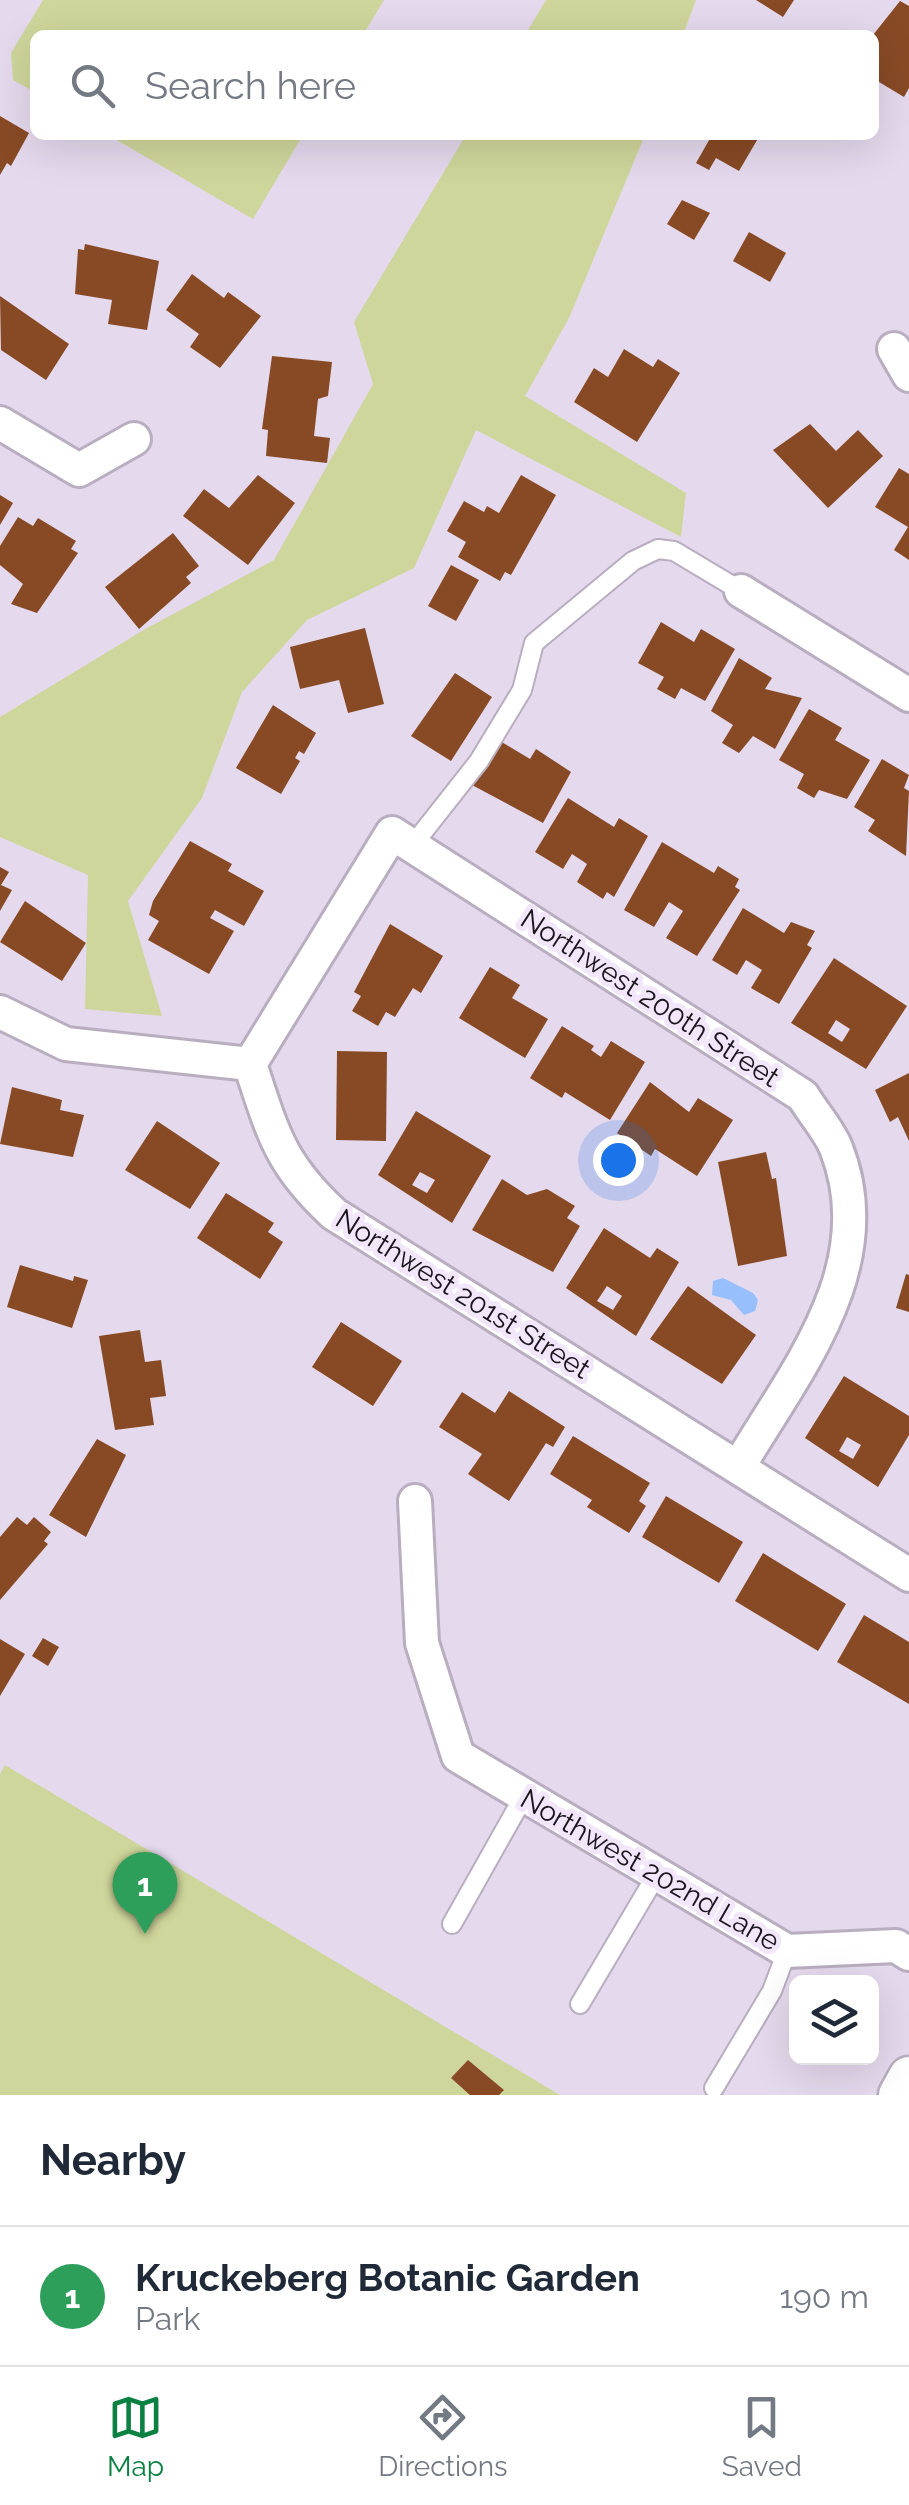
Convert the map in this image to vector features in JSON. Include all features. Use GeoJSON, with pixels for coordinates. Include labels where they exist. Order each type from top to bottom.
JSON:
{"type":"FeatureCollection","features":[{"type":"Feature","properties":{"kind":"street"},"geometry":{"type":"LineString","coordinates":[[0,423],[79,470],[134,439]]}},
{"type":"Feature","properties":{"kind":"street"},"geometry":{"type":"LineString","coordinates":[[741,591],[909,695]]}},
{"type":"Feature","properties":{"kind":"street"},"geometry":{"type":"LineString","coordinates":[[0,1012],[66,1044],[250,1064],[402,839]]}},
{"type":"Feature","properties":{"kind":"street","name":"Northwest 200th Street"},"geometry":{"type":"LineString","coordinates":[[402,839],[802,1096],[836,1146],[852,1210],[848,1260],[830,1314],[739,1466]]}},
{"type":"Feature","properties":{"kind":"street","name":"Northwest 201st Street"},"geometry":{"type":"LineString","coordinates":[[250,1064],[276,1141],[298,1181],[334,1214],[909,1575]]}},
{"type":"Feature","properties":{"kind":"street","name":"Northwest 202nd Lane"},"geometry":{"type":"LineString","coordinates":[[415,1501],[422,1643],[458,1756],[787,1951],[896,1946],[909,1954]]}},
{"type":"Feature","properties":{"kind":"street"},"geometry":{"type":"LineString","coordinates":[[899,2095],[909,2078]]}},
{"type":"Feature","properties":{"kind":"lane"},"geometry":{"type":"LineString","coordinates":[[402,839],[463,786],[522,690],[534,643],[632,562],[658,549],[674,551],[741,591]]}},
{"type":"Feature","properties":{"kind":"lane"},"geometry":{"type":"LineString","coordinates":[[452,1924],[524,1796]]}},
{"type":"Feature","properties":{"kind":"lane"},"geometry":{"type":"LineString","coordinates":[[580,2004],[658,1874]]}},
{"type":"Feature","properties":{"kind":"lane"},"geometry":{"type":"LineString","coordinates":[[714,2088],[772,1991],[787,1951]]}},
{"type":"Feature","properties":{"kind":"green space"},"geometry":{"type":"Polygon","coordinates":[[[43,0],[384,0],[366,30],[30,30],[30,89],[13,80],[11,53],[43,0]]]}},
{"type":"Feature","properties":{"kind":"green space"},"geometry":{"type":"Polygon","coordinates":[[[546,0],[696,0],[685,30],[528,30],[546,0]]]}},
{"type":"Feature","properties":{"kind":"green space"},"geometry":{"type":"Polygon","coordinates":[[[117,140],[300,140],[253,219],[117,140]]]}},
{"type":"Feature","properties":{"kind":"green space"},"geometry":{"type":"Polygon","coordinates":[[[463,140],[643,140],[569,318],[525,396],[686,493],[681,537],[476,430],[414,568],[307,620],[242,692],[202,798],[128,901],[162,1016],[85,1009],[88,875],[0,837],[0,717],[147,628],[274,560],[373,384],[354,322],[463,140]]]}},
{"type":"Feature","properties":{"kind":"green space"},"geometry":{"type":"Polygon","coordinates":[[[5,1765],[560,2095],[0,2095],[0,1774],[5,1765]]]}},
{"type":"Feature","properties":{"kind":"water"},"geometry":{"type":"Polygon","coordinates":[[[723,1278],[753,1293],[758,1300],[755,1311],[744,1315],[731,1300],[712,1295],[713,1281],[723,1278]]]}},
{"type":"Feature","properties":{"kind":"building"},"geometry":{"type":"Polygon","coordinates":[[[756,0],[794,0],[783,17],[756,0]]]}},
{"type":"Feature","properties":{"kind":"building"},"geometry":{"type":"Polygon","coordinates":[[[900,1],[909,6],[909,88],[904,97],[879,82],[877,30],[900,1]]]}},
{"type":"Feature","properties":{"kind":"building"},"geometry":{"type":"Polygon","coordinates":[[[0,116],[29,133],[11,166],[7,163],[0,175],[0,116]]]}},
{"type":"Feature","properties":{"kind":"building"},"geometry":{"type":"Polygon","coordinates":[[[709,140],[757,140],[739,171],[716,158],[709,170],[696,163],[709,140]]]}},
{"type":"Feature","properties":{"kind":"building"},"geometry":{"type":"Polygon","coordinates":[[[682,200],[710,213],[694,240],[667,224],[682,200]]]}},
{"type":"Feature","properties":{"kind":"building"},"geometry":{"type":"Polygon","coordinates":[[[749,232],[786,253],[770,282],[733,261],[749,232]]]}},
{"type":"Feature","properties":{"kind":"building"},"geometry":{"type":"Polygon","coordinates":[[[85,244],[159,261],[147,330],[108,324],[112,300],[75,294],[78,249],[84,250],[85,244]]]}},
{"type":"Feature","properties":{"kind":"building"},"geometry":{"type":"Polygon","coordinates":[[[192,274],[224,298],[228,292],[261,316],[220,368],[190,347],[199,334],[166,310],[192,274]]]}},
{"type":"Feature","properties":{"kind":"building"},"geometry":{"type":"Polygon","coordinates":[[[0,296],[69,344],[46,380],[1,350],[0,296]]]}},
{"type":"Feature","properties":{"kind":"building"},"geometry":{"type":"Polygon","coordinates":[[[624,349],[653,367],[658,359],[680,373],[637,442],[574,402],[594,368],[608,377],[624,349]]]}},
{"type":"Feature","properties":{"kind":"building"},"geometry":{"type":"Polygon","coordinates":[[[272,356],[332,362],[328,396],[318,399],[314,436],[330,438],[327,463],[266,456],[268,430],[262,429],[272,356]]]}},
{"type":"Feature","properties":{"kind":"building"},"geometry":{"type":"Polygon","coordinates":[[[810,424],[836,451],[858,430],[883,456],[828,508],[773,450],[810,424]]]}},
{"type":"Feature","properties":{"kind":"building"},"geometry":{"type":"Polygon","coordinates":[[[899,468],[909,474],[909,560],[894,550],[908,527],[875,507],[899,468]]]}},
{"type":"Feature","properties":{"kind":"building"},"geometry":{"type":"Polygon","coordinates":[[[258,475],[295,503],[248,565],[183,516],[204,489],[229,508],[258,475]]]}},
{"type":"Feature","properties":{"kind":"building"},"geometry":{"type":"Polygon","coordinates":[[[521,475],[556,495],[511,575],[505,572],[500,581],[458,557],[466,542],[447,531],[464,501],[484,512],[487,506],[499,513],[521,475]]]}},
{"type":"Feature","properties":{"kind":"building"},"geometry":{"type":"Polygon","coordinates":[[[0,495],[13,503],[0,525],[0,495]]]}},
{"type":"Feature","properties":{"kind":"building"},"geometry":{"type":"Polygon","coordinates":[[[18,517],[33,526],[38,518],[76,541],[71,549],[78,553],[37,613],[11,604],[23,584],[0,565],[0,546],[18,517]]]}},
{"type":"Feature","properties":{"kind":"building"},"geometry":{"type":"Polygon","coordinates":[[[173,533],[199,566],[186,577],[191,583],[139,629],[105,587],[173,533]]]}},
{"type":"Feature","properties":{"kind":"building"},"geometry":{"type":"Polygon","coordinates":[[[451,565],[479,580],[456,621],[428,606],[451,565]]]}},
{"type":"Feature","properties":{"kind":"building"},"geometry":{"type":"Polygon","coordinates":[[[661,622],[694,642],[701,629],[735,649],[705,701],[681,688],[675,699],[657,689],[664,677],[638,663],[661,622]]]}},
{"type":"Feature","properties":{"kind":"building"},"geometry":{"type":"Polygon","coordinates":[[[365,628],[384,704],[348,713],[339,680],[300,689],[290,647],[365,628]]]}},
{"type":"Feature","properties":{"kind":"building"},"geometry":{"type":"Polygon","coordinates":[[[739,658],[772,678],[765,689],[802,698],[775,749],[753,736],[739,753],[722,743],[733,725],[711,711],[739,658]]]}},
{"type":"Feature","properties":{"kind":"building"},"geometry":{"type":"Polygon","coordinates":[[[455,673],[492,697],[451,761],[411,736],[455,673]]]}},
{"type":"Feature","properties":{"kind":"building"},"geometry":{"type":"Polygon","coordinates":[[[273,705],[316,733],[304,754],[299,751],[295,758],[300,761],[281,794],[236,768],[273,705]]]}},
{"type":"Feature","properties":{"kind":"building"},"geometry":{"type":"Polygon","coordinates":[[[809,709],[842,728],[835,740],[870,760],[847,799],[819,790],[814,798],[797,788],[804,774],[779,760],[809,709]]]}},
{"type":"Feature","properties":{"kind":"building"},"geometry":{"type":"Polygon","coordinates":[[[500,741],[530,759],[536,749],[571,772],[543,823],[472,785],[500,741]]]}},
{"type":"Feature","properties":{"kind":"building"},"geometry":{"type":"Polygon","coordinates":[[[882,759],[909,775],[904,788],[909,791],[906,856],[868,831],[875,820],[854,807],[882,759]]]}},
{"type":"Feature","properties":{"kind":"building"},"geometry":{"type":"Polygon","coordinates":[[[568,798],[614,827],[619,818],[648,836],[614,897],[607,892],[603,899],[577,882],[587,864],[572,854],[563,869],[535,852],[568,798]]]}},
{"type":"Feature","properties":{"kind":"building"},"geometry":{"type":"Polygon","coordinates":[[[190,841],[232,864],[228,871],[264,891],[244,926],[215,910],[210,918],[234,931],[209,974],[148,940],[159,921],[149,915],[153,901],[190,841]]]}},
{"type":"Feature","properties":{"kind":"building"},"geometry":{"type":"Polygon","coordinates":[[[662,842],[714,873],[718,866],[739,879],[735,887],[740,890],[697,956],[666,938],[683,911],[669,902],[654,927],[624,910],[662,842]]]}},
{"type":"Feature","properties":{"kind":"building"},"geometry":{"type":"Polygon","coordinates":[[[0,867],[9,872],[1,885],[12,890],[0,911],[0,867]]]}},
{"type":"Feature","properties":{"kind":"building"},"geometry":{"type":"Polygon","coordinates":[[[25,901],[86,943],[62,981],[0,942],[25,901]]]}},
{"type":"Feature","properties":{"kind":"building"},"geometry":{"type":"Polygon","coordinates":[[[743,908],[784,933],[791,922],[815,931],[807,945],[812,948],[779,1004],[751,988],[762,970],[746,960],[737,975],[712,960],[743,908]]]}},
{"type":"Feature","properties":{"kind":"building"},"geometry":{"type":"Polygon","coordinates":[[[390,924],[443,956],[421,993],[413,988],[395,1017],[386,1012],[378,1026],[352,1011],[361,996],[354,992],[390,924]]]}},
{"type":"Feature","properties":{"kind":"building"},"geometry":{"type":"Polygon","coordinates":[[[834,958],[907,1006],[866,1069],[791,1023],[834,958]],[[836,1020],[828,1033],[842,1042],[850,1029],[836,1020]]]}},
{"type":"Feature","properties":{"kind":"building"},"geometry":{"type":"Polygon","coordinates":[[[490,967],[520,985],[512,998],[548,1019],[525,1058],[459,1018],[490,967]]]}},
{"type":"Feature","properties":{"kind":"building"},"geometry":{"type":"Polygon","coordinates":[[[562,1026],[594,1046],[591,1050],[601,1057],[611,1041],[645,1062],[610,1120],[565,1092],[562,1098],[530,1078],[562,1026]]]}},
{"type":"Feature","properties":{"kind":"building"},"geometry":{"type":"Polygon","coordinates":[[[337,1051],[387,1052],[386,1141],[336,1140],[337,1051]]]}},
{"type":"Feature","properties":{"kind":"building"},"geometry":{"type":"Polygon","coordinates":[[[909,1073],[909,1141],[898,1117],[890,1122],[875,1090],[909,1073]]]}},
{"type":"Feature","properties":{"kind":"building"},"geometry":{"type":"Polygon","coordinates":[[[650,1082],[689,1112],[698,1098],[733,1120],[697,1176],[655,1149],[651,1156],[617,1133],[650,1082]]]}},
{"type":"Feature","properties":{"kind":"building"},"geometry":{"type":"Polygon","coordinates":[[[12,1087],[62,1100],[60,1110],[84,1115],[73,1157],[0,1144],[12,1087]]]}},
{"type":"Feature","properties":{"kind":"building"},"geometry":{"type":"Polygon","coordinates":[[[416,1111],[491,1156],[452,1223],[378,1175],[416,1111]],[[420,1172],[412,1185],[427,1193],[435,1180],[420,1172]]]}},
{"type":"Feature","properties":{"kind":"building"},"geometry":{"type":"Polygon","coordinates":[[[157,1121],[220,1163],[190,1209],[125,1170],[157,1121]]]}},
{"type":"Feature","properties":{"kind":"building"},"geometry":{"type":"Polygon","coordinates":[[[766,1152],[772,1179],[776,1178],[787,1256],[738,1266],[718,1162],[766,1152]]]}},
{"type":"Feature","properties":{"kind":"building"},"geometry":{"type":"Polygon","coordinates":[[[502,1179],[527,1195],[547,1189],[575,1206],[567,1218],[580,1226],[553,1272],[472,1230],[502,1179]]]}},
{"type":"Feature","properties":{"kind":"building"},"geometry":{"type":"Polygon","coordinates":[[[226,1193],[274,1223],[268,1232],[283,1242],[260,1279],[197,1238],[226,1193]]]}},
{"type":"Feature","properties":{"kind":"building"},"geometry":{"type":"Polygon","coordinates":[[[604,1228],[650,1258],[657,1248],[679,1262],[636,1336],[566,1288],[604,1228]],[[607,1286],[597,1301],[613,1310],[622,1296],[607,1286]]]}},
{"type":"Feature","properties":{"kind":"building"},"geometry":{"type":"Polygon","coordinates":[[[20,1265],[73,1281],[74,1276],[88,1280],[72,1328],[7,1307],[20,1265]]]}},
{"type":"Feature","properties":{"kind":"building"},"geometry":{"type":"Polygon","coordinates":[[[906,1274],[909,1275],[909,1312],[896,1308],[906,1274]]]}},
{"type":"Feature","properties":{"kind":"building"},"geometry":{"type":"Polygon","coordinates":[[[688,1286],[756,1335],[722,1384],[650,1339],[688,1286]]]}},
{"type":"Feature","properties":{"kind":"building"},"geometry":{"type":"Polygon","coordinates":[[[341,1322],[402,1361],[373,1406],[312,1367],[341,1322]]]}},
{"type":"Feature","properties":{"kind":"building"},"geometry":{"type":"Polygon","coordinates":[[[140,1330],[145,1362],[161,1360],[166,1396],[150,1398],[154,1425],[115,1430],[99,1336],[140,1330]]]}},
{"type":"Feature","properties":{"kind":"building"},"geometry":{"type":"Polygon","coordinates":[[[844,1376],[909,1416],[909,1435],[878,1487],[805,1438],[844,1376]],[[847,1437],[839,1451],[853,1459],[861,1445],[847,1437]]]}},
{"type":"Feature","properties":{"kind":"building"},"geometry":{"type":"Polygon","coordinates":[[[509,1391],[565,1427],[553,1447],[546,1443],[509,1501],[468,1474],[482,1454],[439,1427],[462,1392],[495,1413],[509,1391]]]}},
{"type":"Feature","properties":{"kind":"building"},"geometry":{"type":"Polygon","coordinates":[[[573,1436],[650,1483],[639,1501],[646,1506],[629,1533],[587,1507],[592,1500],[550,1474],[573,1436]]]}},
{"type":"Feature","properties":{"kind":"building"},"geometry":{"type":"Polygon","coordinates":[[[97,1439],[126,1455],[86,1537],[49,1515],[97,1439]]]}},
{"type":"Feature","properties":{"kind":"building"},"geometry":{"type":"Polygon","coordinates":[[[666,1496],[743,1542],[719,1583],[642,1537],[666,1496]]]}},
{"type":"Feature","properties":{"kind":"building"},"geometry":{"type":"Polygon","coordinates":[[[17,1517],[27,1525],[34,1517],[51,1532],[44,1541],[48,1544],[0,1600],[0,1537],[17,1517]]]}},
{"type":"Feature","properties":{"kind":"building"},"geometry":{"type":"Polygon","coordinates":[[[763,1553],[846,1604],[818,1651],[735,1601],[763,1553]]]}},
{"type":"Feature","properties":{"kind":"building"},"geometry":{"type":"Polygon","coordinates":[[[864,1615],[909,1642],[909,1704],[837,1662],[864,1615]]]}},
{"type":"Feature","properties":{"kind":"building"},"geometry":{"type":"Polygon","coordinates":[[[43,1638],[59,1647],[48,1666],[32,1656],[43,1638]]]}},
{"type":"Feature","properties":{"kind":"building"},"geometry":{"type":"Polygon","coordinates":[[[0,1639],[25,1654],[0,1696],[0,1639]]]}},
{"type":"Feature","properties":{"kind":"building"},"geometry":{"type":"Polygon","coordinates":[[[468,2060],[504,2090],[499,2095],[470,2095],[451,2078],[468,2060]]]}},
{"type":"Feature","properties":{"kind":"place","name":"Kruckeberg Botanic Garden"},"geometry":{"type":"Point","coordinates":[145,1934]}}]}
